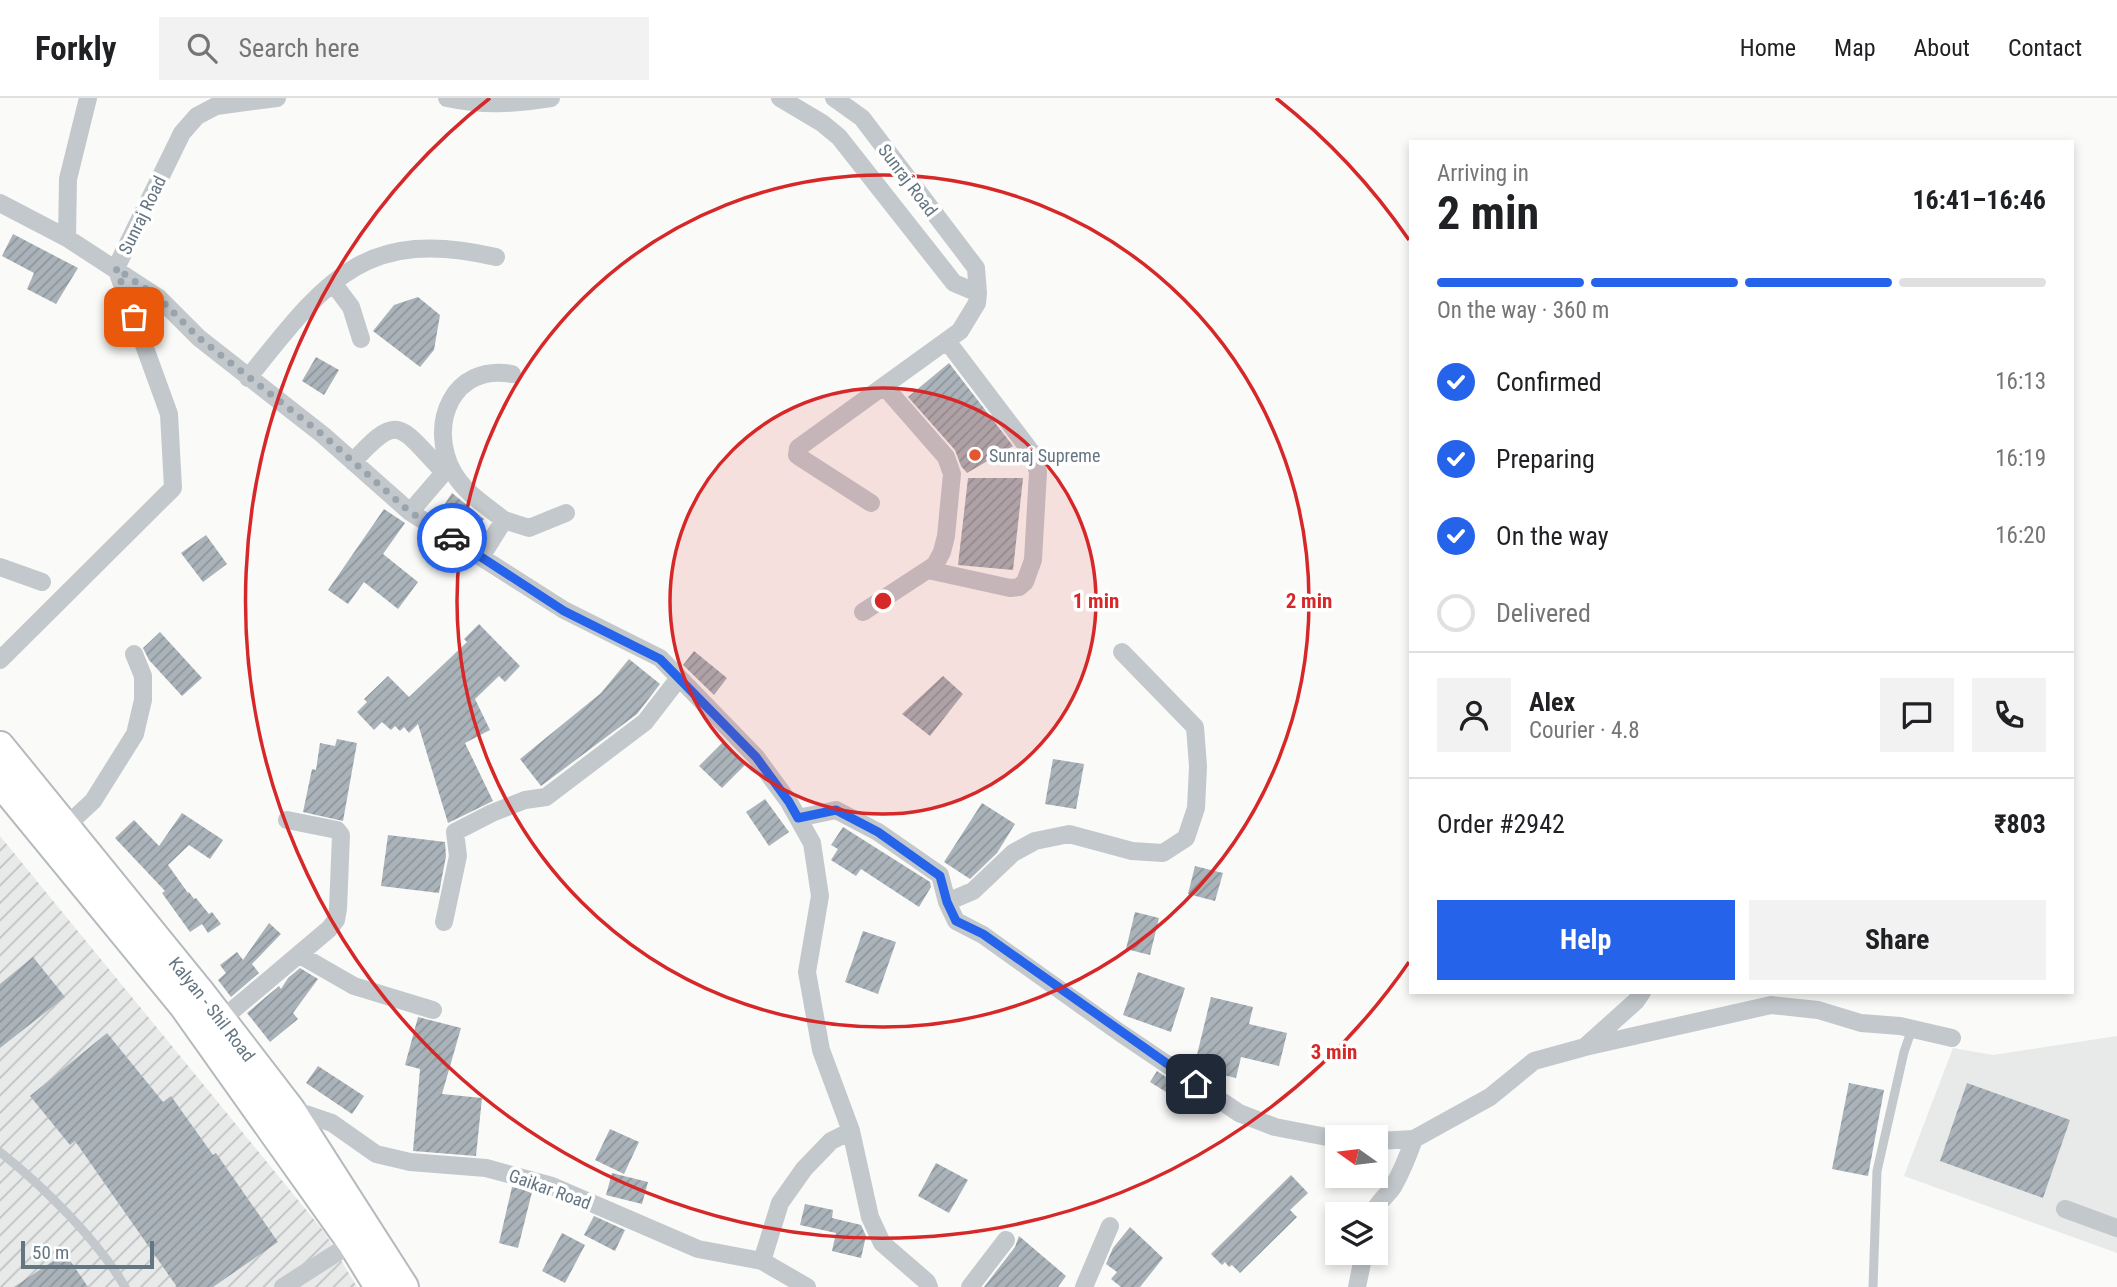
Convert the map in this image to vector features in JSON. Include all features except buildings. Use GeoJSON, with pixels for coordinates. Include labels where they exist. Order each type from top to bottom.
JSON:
{"type":"FeatureCollection","features":[{"type":"Feature","properties":{"kind":"main road","name":"Kalyan - Shil Road"},"geometry":{"type":"LineString","coordinates":[[0,746],[221,1020],[379,1287]]}},
{"type":"Feature","properties":{"kind":"main road","name":"Kalyan - Shil Road"},"geometry":{"type":"LineString","coordinates":[[0,782],[183,1005],[279,1116],[404,1287]]}},
{"type":"Feature","properties":{"kind":"street"},"geometry":{"type":"LineString","coordinates":[[67,238],[68,179],[88,98]]}},
{"type":"Feature","properties":{"kind":"street","name":"Sunraj Road"},"geometry":{"type":"LineString","coordinates":[[0,660],[173,488],[169,414],[116,268],[182,133],[197,116],[216,106],[277,98]]}},
{"type":"Feature","properties":{"kind":"street"},"geometry":{"type":"LineString","coordinates":[[447,98],[469,103],[509,105],[551,98]]}},
{"type":"Feature","properties":{"kind":"street"},"geometry":{"type":"LineString","coordinates":[[780,98],[822,122],[849,149],[954,283],[978,293],[977,303],[960,331],[796,451],[801,458],[871,503]]}},
{"type":"Feature","properties":{"kind":"street"},"geometry":{"type":"LineString","coordinates":[[822,122],[835,99]]}},
{"type":"Feature","properties":{"kind":"street","name":"Sunraj Road"},"geometry":{"type":"LineString","coordinates":[[835,99],[856,112],[872,131],[976,268],[978,293]]}},
{"type":"Feature","properties":{"kind":"street"},"geometry":{"type":"LineString","coordinates":[[849,149],[872,131]]}},
{"type":"Feature","properties":{"kind":"street"},"geometry":{"type":"LineString","coordinates":[[1,207],[67,238],[159,298],[199,338],[248,379],[323,435],[410,512],[564,611],[660,659],[756,757],[789,802],[812,843],[820,896],[807,972],[821,1051],[851,1131],[870,1217],[882,1242],[927,1282],[929,1287]]}},
{"type":"Feature","properties":{"kind":"street"},"geometry":{"type":"LineString","coordinates":[[248,379],[307,306],[354,266],[382,255],[429,247],[466,250],[496,257]]}},
{"type":"Feature","properties":{"kind":"street"},"geometry":{"type":"LineString","coordinates":[[333,283],[351,307],[361,339]]}},
{"type":"Feature","properties":{"kind":"street"},"geometry":{"type":"LineString","coordinates":[[928,569],[1010,588],[1019,587],[1025,582],[1033,561],[1038,472],[1032,453],[947,341]]}},
{"type":"Feature","properties":{"kind":"street"},"geometry":{"type":"LineString","coordinates":[[512,374],[483,373],[459,388],[450,400],[443,422],[444,449],[451,468],[464,489],[504,520],[530,528],[566,513]]}},
{"type":"Feature","properties":{"kind":"street"},"geometry":{"type":"LineString","coordinates":[[863,612],[935,565],[946,536],[952,474],[951,465],[884,386]]}},
{"type":"Feature","properties":{"kind":"street"},"geometry":{"type":"LineString","coordinates":[[353,462],[373,440],[386,431],[397,430],[410,436],[441,469],[438,482],[410,512]]}},
{"type":"Feature","properties":{"kind":"street"},"geometry":{"type":"LineString","coordinates":[[481,557],[504,520]]}},
{"type":"Feature","properties":{"kind":"street"},"geometry":{"type":"LineString","coordinates":[[0,567],[42,582]]}},
{"type":"Feature","properties":{"kind":"street"},"geometry":{"type":"LineString","coordinates":[[947,902],[973,891],[1013,853],[1035,841],[1069,834],[1132,851],[1163,853],[1186,838],[1196,808],[1198,766],[1195,727],[1122,652]]}},
{"type":"Feature","properties":{"kind":"street"},"geometry":{"type":"LineString","coordinates":[[66,826],[93,801],[135,734],[143,700],[143,676],[134,654]]}},
{"type":"Feature","properties":{"kind":"street"},"geometry":{"type":"LineString","coordinates":[[444,922],[458,856],[456,832],[525,800],[547,797],[645,722],[679,678]]}},
{"type":"Feature","properties":{"kind":"street"},"geometry":{"type":"LineString","coordinates":[[798,818],[836,810],[878,832],[940,876],[947,902],[956,921],[983,934],[1119,1032],[1239,1112],[1275,1127],[1325,1137]]}},
{"type":"Feature","properties":{"kind":"street"},"geometry":{"type":"LineString","coordinates":[[221,1020],[300,955],[329,929],[335,920],[338,909],[341,835],[337,830],[287,820]]}},
{"type":"Feature","properties":{"kind":"street"},"geometry":{"type":"LineString","coordinates":[[300,955],[355,986],[433,1010]]}},
{"type":"Feature","properties":{"kind":"street"},"geometry":{"type":"LineString","coordinates":[[1584,1047],[1641,994]]}},
{"type":"Feature","properties":{"kind":"street"},"geometry":{"type":"LineString","coordinates":[[1388,1140],[1414,1139],[1490,1097],[1534,1060],[1772,1006],[1818,1010],[1861,1023],[1912,1029],[1952,1038]]}},
{"type":"Feature","properties":{"kind":"street","name":"Gaikar Road"},"geometry":{"type":"LineString","coordinates":[[279,1116],[332,1123],[376,1154],[391,1159],[485,1168],[552,1186],[698,1249],[762,1261],[807,1287]]}},
{"type":"Feature","properties":{"kind":"street"},"geometry":{"type":"LineString","coordinates":[[762,1261],[780,1203],[804,1169],[831,1141],[851,1131]]}},
{"type":"Feature","properties":{"kind":"street"},"geometry":{"type":"LineString","coordinates":[[1381,1202],[1404,1168],[1414,1139]]}},
{"type":"Feature","properties":{"kind":"street"},"geometry":{"type":"LineString","coordinates":[[2065,1209],[2117,1228]]}},
{"type":"Feature","properties":{"kind":"street"},"geometry":{"type":"LineString","coordinates":[[1084,1287],[1111,1226]]}},
{"type":"Feature","properties":{"kind":"street"},"geometry":{"type":"LineString","coordinates":[[970,1287],[1006,1240]]}},
{"type":"Feature","properties":{"kind":"street"},"geometry":{"type":"LineString","coordinates":[[283,1287],[352,1243]]}},
{"type":"Feature","properties":{"kind":"street"},"geometry":{"type":"LineString","coordinates":[[1357,1287],[1362,1265]]}},
{"type":"Feature","properties":{"kind":"lane"},"geometry":{"type":"LineString","coordinates":[[1873,1287],[1877,1171],[1904,1052],[1912,1029]]}},
{"type":"Feature","properties":{"kind":"lane"},"geometry":{"type":"LineString","coordinates":[[0,1152],[35,1179],[113,1266],[125,1287]]}},
{"type":"Feature","properties":{"kind":"shaded area"},"geometry":{"type":"Polygon","coordinates":[[[0,836],[325,1233],[357,1287],[0,1287],[0,836]]]}},
{"type":"Feature","properties":{"kind":"shaded area"},"geometry":{"type":"Polygon","coordinates":[[[2117,1036],[2117,1253],[1904,1176],[1953,1048],[1993,1055],[2117,1036]]]}},
{"type":"Feature","properties":{"kind":"way so far"},"geometry":{"type":"LineString","coordinates":[[134,317],[116,268],[159,298],[199,338],[248,379],[323,435],[410,512],[452,538]]}},
{"type":"Feature","properties":{"kind":"place","name":"Sunraj Supreme"},"geometry":{"type":"Point","coordinates":[975,455]}},
{"type":"Feature","properties":{"kind":"route"},"geometry":{"type":"LineString","coordinates":[[452,538],[564,611],[660,659],[756,757],[798,818],[836,810],[878,832],[940,876],[947,902],[956,921],[983,934],[1196,1084]]}}]}
